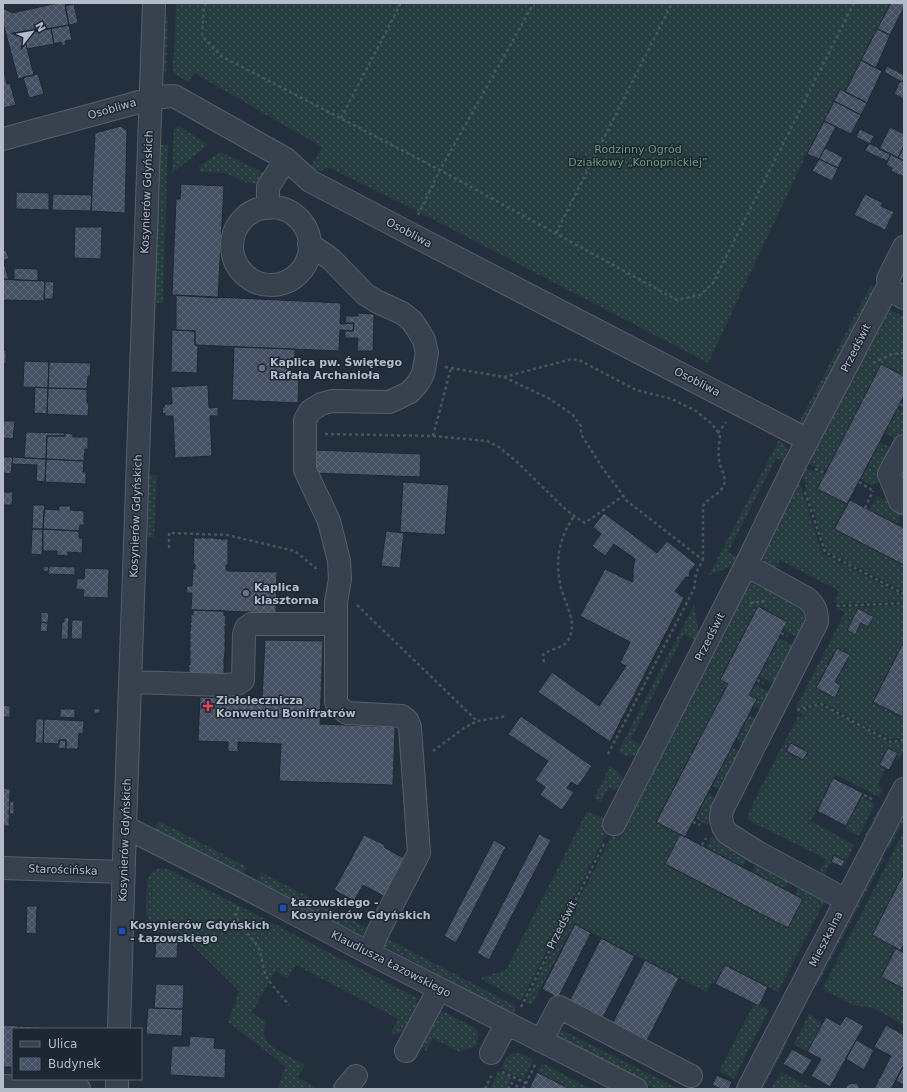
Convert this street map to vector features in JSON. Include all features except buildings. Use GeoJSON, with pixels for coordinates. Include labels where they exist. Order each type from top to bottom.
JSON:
{"type":"FeatureCollection","features":[{"type":"Feature","properties":{"kind":"street","name":"Kosynierów Gdyńskich"},"geometry":{"type":"LineString","coordinates":[[119,1028],[154,3]]}},
{"type":"Feature","properties":{"kind":"street","name":"Osobliwa"},"geometry":{"type":"LineString","coordinates":[[3,139],[150,98],[174,96],[286,159],[310,181],[808,440]]}},
{"type":"Feature","properties":{"kind":"street"},"geometry":{"type":"LineString","coordinates":[[268,208],[268,188],[286,159]]}},
{"type":"Feature","properties":{"kind":"street"},"geometry":{"type":"LineString","coordinates":[[273,207],[286,210],[296,217],[304,227],[309,239],[309,251],[305,264],[298,274],[287,281],[275,285],[255,282],[246,276],[234,259],[232,249],[232,239],[241,220],[249,213],[261,208],[268,208],[273,207]]}},
{"type":"Feature","properties":{"kind":"street"},"geometry":{"type":"LineString","coordinates":[[309,244],[331,259],[365,294],[376,301],[402,313],[412,321],[424,340],[427,353],[423,374],[418,383],[410,392],[389,402],[332,401],[320,404],[310,411],[305,420],[305,470],[326,512],[339,561],[340,579],[336,602],[336,702],[347,714],[402,716],[407,720],[410,727],[419,854],[379,930],[369,953]]}},
{"type":"Feature","properties":{"kind":"street","name":"Przedświt"},"geometry":{"type":"LineString","coordinates":[[614,824],[745,567],[794,466],[896,291],[888,279],[904,248]]}},
{"type":"Feature","properties":{"kind":"street"},"geometry":{"type":"LineString","coordinates":[[904,446],[889,474],[900,501],[904,503]]}},
{"type":"Feature","properties":{"kind":"street"},"geometry":{"type":"LineString","coordinates":[[745,567],[806,598],[814,607],[817,622],[722,810],[721,818],[723,826],[727,833],[757,852],[846,900]]}},
{"type":"Feature","properties":{"kind":"street"},"geometry":{"type":"LineString","coordinates":[[130,682],[225,685],[237,684],[243,680],[244,635],[246,628],[251,624],[336,624]]}},
{"type":"Feature","properties":{"kind":"street","name":"Mieszkalna"},"geometry":{"type":"LineString","coordinates":[[748,1089],[904,789]]}},
{"type":"Feature","properties":{"kind":"street","name":"Klaudiusza Łazowskiego"},"geometry":{"type":"LineString","coordinates":[[125,827],[636,1089]]}},
{"type":"Feature","properties":{"kind":"street","name":"Starościńska"},"geometry":{"type":"LineString","coordinates":[[3,868],[124,872]]}},
{"type":"Feature","properties":{"kind":"street"},"geometry":{"type":"LineString","coordinates":[[406,1051],[439,989]]}},
{"type":"Feature","properties":{"kind":"street"},"geometry":{"type":"LineString","coordinates":[[541,1041],[559,1007],[691,1076]]}},
{"type":"Feature","properties":{"kind":"street"},"geometry":{"type":"LineString","coordinates":[[491,1053],[509,1024]]}},
{"type":"Feature","properties":{"kind":"street"},"geometry":{"type":"LineString","coordinates":[[3,1086],[79,1089]]}},
{"type":"Feature","properties":{"kind":"path"},"geometry":{"type":"LineString","coordinates":[[206,3],[204,7],[202,36],[221,56],[440,170],[677,300],[700,295],[713,283],[854,3]]}},
{"type":"Feature","properties":{"kind":"path"},"geometry":{"type":"LineString","coordinates":[[341,118],[401,3]]}},
{"type":"Feature","properties":{"kind":"path"},"geometry":{"type":"LineString","coordinates":[[407,232],[440,170],[534,3]]}},
{"type":"Feature","properties":{"kind":"path"},"geometry":{"type":"LineString","coordinates":[[555,233],[672,3]]}},
{"type":"Feature","properties":{"kind":"path"},"geometry":{"type":"LineString","coordinates":[[867,365],[892,354],[904,353]]}},
{"type":"Feature","properties":{"kind":"path"},"geometry":{"type":"LineString","coordinates":[[504,377],[572,359],[581,361],[636,390],[672,398],[696,412],[712,424],[720,435],[718,449],[719,463],[725,476],[724,486],[716,495],[707,500],[703,506],[703,560],[696,573],[694,589],[608,754]]}},
{"type":"Feature","properties":{"kind":"path"},"geometry":{"type":"LineString","coordinates":[[425,364],[504,377],[550,398],[573,416],[581,426],[581,434],[585,441],[626,501],[703,560]]}},
{"type":"Feature","properties":{"kind":"path"},"geometry":{"type":"LineString","coordinates":[[433,436],[451,368]]}},
{"type":"Feature","properties":{"kind":"path"},"geometry":{"type":"LineString","coordinates":[[900,404],[904,407]]}},
{"type":"Feature","properties":{"kind":"path"},"geometry":{"type":"LineString","coordinates":[[305,434],[433,436],[487,441],[499,446],[574,516],[585,523],[623,496]]}},
{"type":"Feature","properties":{"kind":"path"},"geometry":{"type":"LineString","coordinates":[[794,466],[800,476],[825,552],[904,594]]}},
{"type":"Feature","properties":{"kind":"path"},"geometry":{"type":"LineString","coordinates":[[865,508],[873,491]]}},
{"type":"Feature","properties":{"kind":"path"},"geometry":{"type":"LineString","coordinates":[[544,662],[542,655],[546,651],[564,645],[567,642],[572,629],[571,615],[559,583],[558,564],[559,546],[566,528],[574,516]]}},
{"type":"Feature","properties":{"kind":"path"},"geometry":{"type":"LineString","coordinates":[[833,604],[839,606],[904,603]]}},
{"type":"Feature","properties":{"kind":"path"},"geometry":{"type":"LineString","coordinates":[[776,702],[794,711],[821,704],[891,742],[904,740]]}},
{"type":"Feature","properties":{"kind":"path"},"geometry":{"type":"LineString","coordinates":[[413,760],[431,753],[464,728],[477,721],[507,716]]}},
{"type":"Feature","properties":{"kind":"path"},"geometry":{"type":"LineString","coordinates":[[864,795],[876,802]]}},
{"type":"Feature","properties":{"kind":"path","name":"Przedświt"},"geometry":{"type":"LineString","coordinates":[[509,1024],[614,824]]}},
{"type":"Feature","properties":{"kind":"path"},"geometry":{"type":"LineString","coordinates":[[240,902],[236,914],[238,920],[258,947],[267,978],[289,1005]]}},
{"type":"Feature","properties":{"kind":"path"},"geometry":{"type":"LineString","coordinates":[[523,1089],[537,1062]]}},
{"type":"Feature","properties":{"kind":"path"},"geometry":{"type":"LineString","coordinates":[[502,1072],[526,1083]]}},
{"type":"Feature","properties":{"kind":"path"},"geometry":{"type":"LineString","coordinates":[[508,1089],[511,1083],[517,1086],[516,1089]]}},
{"type":"Feature","properties":{"kind":"green space","name":"Rodzinny Ogród Działkowy „Konopnickiej”"},"geometry":{"type":"Polygon","coordinates":[[[176,3],[889,3],[882,20],[845,92],[840,89],[807,153],[708,363],[419,212],[328,167],[312,174],[310,168],[322,147],[194,73],[189,82],[175,73],[173,68],[173,58],[176,3]]]}},
{"type":"Feature","properties":{"kind":"green space"},"geometry":{"type":"Polygon","coordinates":[[[164,15],[168,15],[166,73],[162,67],[164,15]]]}},
{"type":"Feature","properties":{"kind":"green space"},"geometry":{"type":"Polygon","coordinates":[[[179,126],[208,145],[172,173],[174,129],[179,126]]]}},
{"type":"Feature","properties":{"kind":"green space"},"geometry":{"type":"Polygon","coordinates":[[[160,145],[168,145],[163,303],[154,303],[160,145]]]}},
{"type":"Feature","properties":{"kind":"green space"},"geometry":{"type":"Polygon","coordinates":[[[221,152],[264,173],[256,184],[247,183],[225,173],[200,172],[199,166],[221,152]]]}},
{"type":"Feature","properties":{"kind":"green space"},"geometry":{"type":"Polygon","coordinates":[[[871,285],[874,289],[872,292],[878,294],[811,422],[796,428],[871,285]]]}},
{"type":"Feature","properties":{"kind":"green space"},"geometry":{"type":"Polygon","coordinates":[[[890,310],[904,317],[904,376],[881,365],[827,470],[822,470],[808,464],[880,324],[890,310]]]}},
{"type":"Feature","properties":{"kind":"green space"},"geometry":{"type":"Polygon","coordinates":[[[897,409],[904,412],[904,435],[901,442],[885,433],[897,409]]]}},
{"type":"Feature","properties":{"kind":"green space"},"geometry":{"type":"Polygon","coordinates":[[[779,440],[787,449],[785,462],[776,458],[728,552],[742,560],[738,564],[709,575],[779,440]]]}},
{"type":"Feature","properties":{"kind":"green space"},"geometry":{"type":"Polygon","coordinates":[[[880,442],[896,451],[879,483],[870,485],[861,479],[880,442]]]}},
{"type":"Feature","properties":{"kind":"green space"},"geometry":{"type":"Polygon","coordinates":[[[805,468],[824,475],[818,489],[847,504],[835,529],[904,565],[904,591],[826,551],[802,475],[805,468]]]}},
{"type":"Feature","properties":{"kind":"green space"},"geometry":{"type":"Polygon","coordinates":[[[148,475],[157,475],[154,537],[146,537],[148,475]]]}},
{"type":"Feature","properties":{"kind":"green space"},"geometry":{"type":"Polygon","coordinates":[[[799,481],[822,553],[904,596],[904,601],[839,604],[834,602],[839,591],[780,560],[774,570],[768,563],[765,565],[761,553],[799,481]]]}},
{"type":"Feature","properties":{"kind":"green space"},"geometry":{"type":"Polygon","coordinates":[[[877,496],[903,510],[897,524],[869,510],[877,496]]]}},
{"type":"Feature","properties":{"kind":"green space"},"geometry":{"type":"Polygon","coordinates":[[[748,572],[784,594],[791,600],[804,615],[809,630],[802,640],[783,630],[787,622],[758,607],[720,679],[728,684],[656,821],[680,834],[788,928],[803,899],[795,894],[802,881],[826,899],[778,992],[725,965],[715,984],[712,982],[707,992],[574,924],[532,1005],[525,1003],[748,572]]]}},
{"type":"Feature","properties":{"kind":"green space"},"geometry":{"type":"Polygon","coordinates":[[[694,605],[700,638],[698,642],[684,634],[631,739],[645,747],[633,756],[626,756],[618,752],[694,605]]]}},
{"type":"Feature","properties":{"kind":"green space"},"geometry":{"type":"Polygon","coordinates":[[[904,605],[904,646],[902,646],[873,702],[903,717],[904,716],[904,738],[890,739],[821,702],[795,709],[845,612],[837,608],[904,605]],[[858,608],[847,630],[855,634],[861,623],[868,627],[874,617],[858,608]],[[835,682],[817,688],[835,697],[841,685],[835,682]]]}},
{"type":"Feature","properties":{"kind":"green space"},"geometry":{"type":"Polygon","coordinates":[[[779,638],[797,648],[779,686],[759,676],[779,638]]]}},
{"type":"Feature","properties":{"kind":"green space"},"geometry":{"type":"Polygon","coordinates":[[[755,684],[773,695],[765,713],[754,706],[757,699],[749,695],[755,684]]]}},
{"type":"Feature","properties":{"kind":"green space"},"geometry":{"type":"Polygon","coordinates":[[[821,705],[877,735],[888,743],[904,742],[904,750],[899,760],[895,759],[898,753],[888,748],[886,768],[878,784],[883,790],[879,797],[836,775],[833,778],[811,821],[854,845],[843,868],[842,867],[845,860],[834,855],[822,880],[817,878],[826,859],[747,819],[756,797],[798,716],[802,717],[803,714],[797,711],[821,705]],[[791,743],[787,751],[803,760],[808,752],[791,743]]]}},
{"type":"Feature","properties":{"kind":"green space"},"geometry":{"type":"Polygon","coordinates":[[[749,715],[760,721],[748,746],[736,739],[749,715]]]}},
{"type":"Feature","properties":{"kind":"green space"},"geometry":{"type":"Polygon","coordinates":[[[732,747],[743,754],[724,792],[712,785],[732,747]]]}},
{"type":"Feature","properties":{"kind":"green space"},"geometry":{"type":"Polygon","coordinates":[[[610,766],[622,777],[622,793],[609,787],[601,802],[594,798],[610,766]]]}},
{"type":"Feature","properties":{"kind":"green space"},"geometry":{"type":"Polygon","coordinates":[[[708,794],[721,802],[710,824],[707,825],[695,818],[708,794]]]}},
{"type":"Feature","properties":{"kind":"green space"},"geometry":{"type":"Polygon","coordinates":[[[861,796],[875,804],[859,836],[846,829],[846,826],[861,796]]]}},
{"type":"Feature","properties":{"kind":"green space"},"geometry":{"type":"Polygon","coordinates":[[[904,805],[904,820],[889,849],[883,845],[904,805]]]}},
{"type":"Feature","properties":{"kind":"green space"},"geometry":{"type":"Polygon","coordinates":[[[879,808],[883,809],[867,841],[863,839],[879,808]]]}},
{"type":"Feature","properties":{"kind":"green space"},"geometry":{"type":"Polygon","coordinates":[[[587,811],[612,823],[521,1001],[481,979],[483,977],[506,970],[587,811]]]}},
{"type":"Feature","properties":{"kind":"green space"},"geometry":{"type":"Polygon","coordinates":[[[159,821],[247,867],[243,874],[154,829],[159,821]]]}},
{"type":"Feature","properties":{"kind":"green space"},"geometry":{"type":"Polygon","coordinates":[[[904,831],[904,873],[872,935],[896,948],[904,989],[904,1025],[873,1008],[853,1005],[822,989],[904,831]]]}},
{"type":"Feature","properties":{"kind":"green space"},"geometry":{"type":"Polygon","coordinates":[[[712,836],[749,855],[743,867],[706,848],[712,836]]]}},
{"type":"Feature","properties":{"kind":"green space"},"geometry":{"type":"Polygon","coordinates":[[[878,856],[884,859],[817,986],[811,983],[878,856]]]}},
{"type":"Feature","properties":{"kind":"green space"},"geometry":{"type":"Polygon","coordinates":[[[758,860],[791,877],[785,889],[752,872],[758,860]]]}},
{"type":"Feature","properties":{"kind":"green space"},"geometry":{"type":"Polygon","coordinates":[[[166,868],[417,998],[417,1005],[403,1031],[397,1034],[391,1033],[398,1019],[296,965],[288,978],[275,971],[252,1013],[266,1021],[264,1033],[267,1042],[274,1048],[305,1064],[298,1077],[317,1089],[278,1089],[285,1066],[228,1022],[239,991],[180,933],[152,932],[146,912],[147,879],[151,873],[158,869],[166,868]]]}},
{"type":"Feature","properties":{"kind":"green space"},"geometry":{"type":"Polygon","coordinates":[[[261,872],[373,931],[369,939],[256,881],[261,872]]]}},
{"type":"Feature","properties":{"kind":"green space"},"geometry":{"type":"Polygon","coordinates":[[[830,906],[832,910],[786,998],[782,997],[830,906]]]}},
{"type":"Feature","properties":{"kind":"green space"},"geometry":{"type":"Polygon","coordinates":[[[384,937],[516,1006],[513,1014],[384,946],[382,940],[384,937]]]}},
{"type":"Feature","properties":{"kind":"green space"},"geometry":{"type":"Polygon","coordinates":[[[754,1004],[759,1004],[769,1010],[734,1079],[719,1071],[754,1004]]]}},
{"type":"Feature","properties":{"kind":"green space"},"geometry":{"type":"Polygon","coordinates":[[[442,1011],[475,1028],[478,1032],[477,1045],[460,1052],[433,1038],[426,1051],[421,1045],[437,1014],[442,1011]]]}},
{"type":"Feature","properties":{"kind":"green space"},"geometry":{"type":"Polygon","coordinates":[[[809,1014],[823,1024],[807,1052],[794,1044],[809,1014]]]}},
{"type":"Feature","properties":{"kind":"green space"},"geometry":{"type":"Polygon","coordinates":[[[560,1029],[679,1089],[656,1089],[556,1037],[560,1029]]]}},
{"type":"Feature","properties":{"kind":"green space"},"geometry":{"type":"Polygon","coordinates":[[[783,1041],[787,1043],[763,1089],[757,1089],[783,1041]]]}},
{"type":"Feature","properties":{"kind":"green space"},"geometry":{"type":"Polygon","coordinates":[[[514,1053],[520,1053],[533,1060],[524,1080],[501,1068],[507,1057],[514,1053]]]}},
{"type":"Feature","properties":{"kind":"green space"},"geometry":{"type":"Polygon","coordinates":[[[542,1063],[591,1089],[570,1089],[537,1072],[542,1063]]]}},
{"type":"Feature","properties":{"kind":"green space"},"geometry":{"type":"Polygon","coordinates":[[[498,1071],[511,1078],[506,1089],[490,1089],[498,1071]]]}},
{"type":"Feature","properties":{"kind":"green space"},"geometry":{"type":"Polygon","coordinates":[[[781,1072],[814,1089],[771,1089],[781,1072]]]}},
{"type":"Feature","properties":{"kind":"place","name":"Kaplica pw. Świętego Rafała Archanioła"},"geometry":{"type":"Point","coordinates":[262,368]}},
{"type":"Feature","properties":{"kind":"place","name":"Kaplica klasztorna"},"geometry":{"type":"Point","coordinates":[246,593]}},
{"type":"Feature","properties":{"kind":"place","name":"Ziołolecznicza Konwentu Bonifratrów"},"geometry":{"type":"Point","coordinates":[208,706]}},
{"type":"Feature","properties":{"kind":"place","name":"Łazowskiego - Kosynierów Gdyńskich"},"geometry":{"type":"Point","coordinates":[283,908]}},
{"type":"Feature","properties":{"kind":"place","name":"Kosynierów Gdyńskich - Łazowskiego"},"geometry":{"type":"Point","coordinates":[122,931]}}]}
